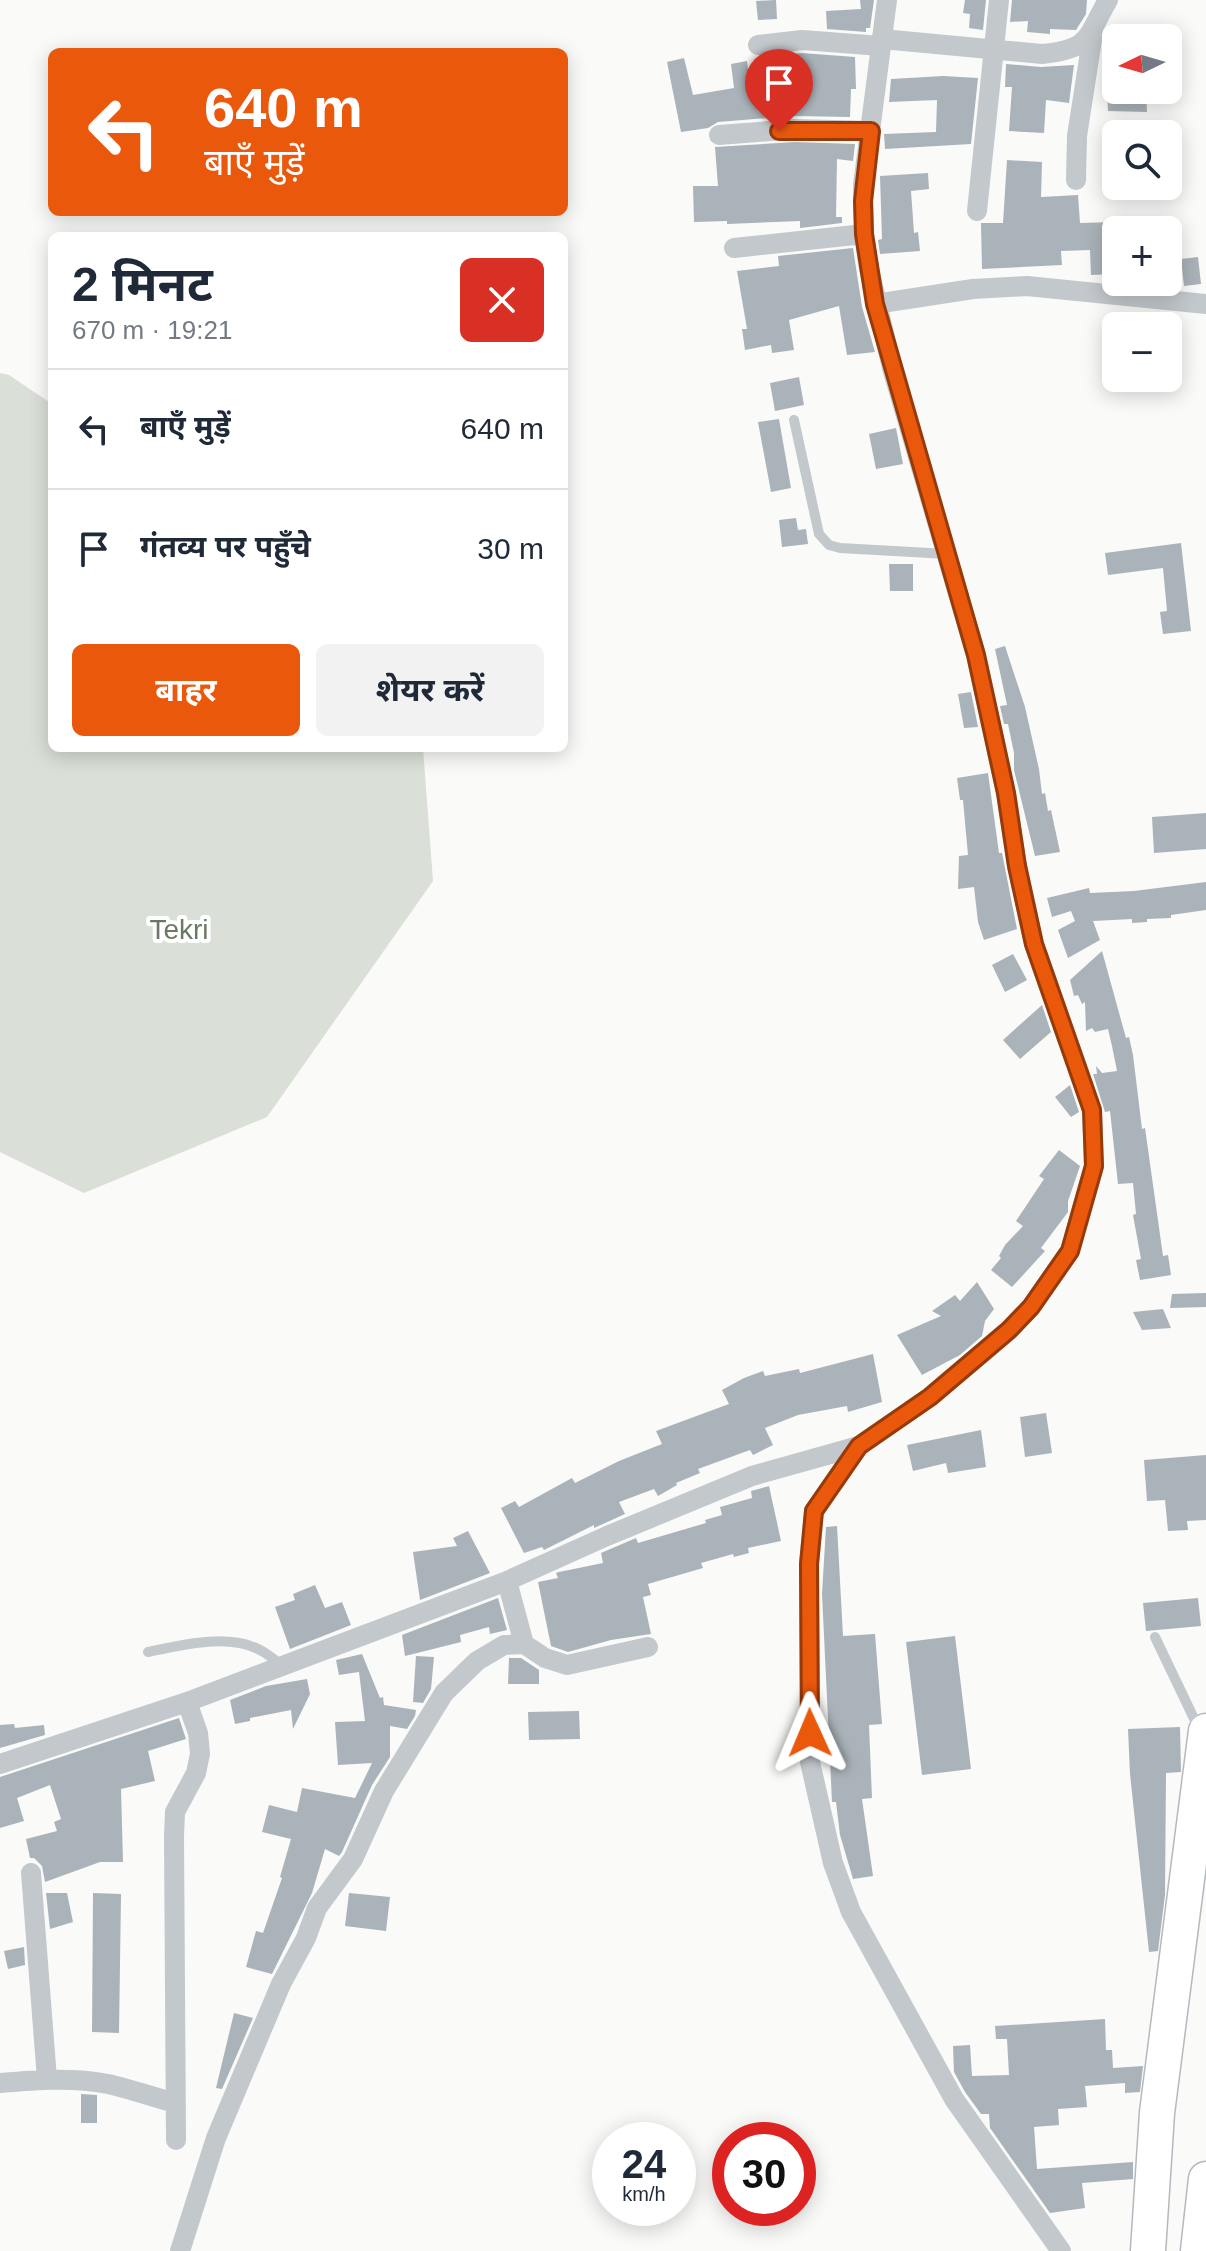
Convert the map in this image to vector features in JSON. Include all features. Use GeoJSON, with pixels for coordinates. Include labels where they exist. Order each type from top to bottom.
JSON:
{"type":"FeatureCollection","features":[{"type":"Feature","properties":{"kind":"highway"},"geometry":{"type":"LineString","coordinates":[[1148,2251],[1157,2113],[1205,1736]]}},
{"type":"Feature","properties":{"kind":"highway"},"geometry":{"type":"LineString","coordinates":[[1198,2251],[1206,2179]]}},
{"type":"Feature","properties":{"kind":"street"},"geometry":{"type":"LineString","coordinates":[[0,1764],[187,1702],[507,1581],[752,1476],[859,1446],[930,1397],[1009,1330],[1031,1307],[1070,1251],[1094,1166],[1092,1110],[1034,944],[976,655],[875,304],[864,234],[863,185],[887,0]]}},
{"type":"Feature","properties":{"kind":"street"},"geometry":{"type":"LineString","coordinates":[[977,211],[999,0]]}},
{"type":"Feature","properties":{"kind":"street"},"geometry":{"type":"LineString","coordinates":[[1076,180],[1077,136],[1096,0]]}},
{"type":"Feature","properties":{"kind":"street"},"geometry":{"type":"LineString","coordinates":[[758,45],[802,40],[882,42],[1042,54],[1063,52],[1080,47],[1108,0]]}},
{"type":"Feature","properties":{"kind":"street"},"geometry":{"type":"LineString","coordinates":[[719,135],[795,129],[871,131]]}},
{"type":"Feature","properties":{"kind":"street"},"geometry":{"type":"LineString","coordinates":[[734,248],[864,234]]}},
{"type":"Feature","properties":{"kind":"street"},"geometry":{"type":"LineString","coordinates":[[875,304],[973,289],[1027,286],[1206,304]]}},
{"type":"Feature","properties":{"kind":"street"},"geometry":{"type":"LineString","coordinates":[[859,1446],[814,1511],[809,1564],[810,1762],[833,1863],[851,1912],[954,2099],[1061,2251]]}},
{"type":"Feature","properties":{"kind":"street"},"geometry":{"type":"LineString","coordinates":[[507,1581],[524,1644]]}},
{"type":"Feature","properties":{"kind":"street"},"geometry":{"type":"LineString","coordinates":[[180,2251],[216,2138],[281,1984],[306,1938],[317,1908],[353,1859],[384,1791],[444,1693],[477,1661],[504,1645],[524,1644],[545,1658],[567,1665],[648,1647]]}},
{"type":"Feature","properties":{"kind":"street"},"geometry":{"type":"LineString","coordinates":[[176,2140],[175,1812],[196,1773],[200,1754],[198,1733],[187,1702]]}},
{"type":"Feature","properties":{"kind":"street"},"geometry":{"type":"LineString","coordinates":[[31,1873],[47,2079]]}},
{"type":"Feature","properties":{"kind":"street"},"geometry":{"type":"LineString","coordinates":[[0,2083],[47,2079],[108,2084],[175,2103]]}},
{"type":"Feature","properties":{"kind":"lane"},"geometry":{"type":"LineString","coordinates":[[794,420],[822,540],[840,548],[947,554]]}},
{"type":"Feature","properties":{"kind":"lane"},"geometry":{"type":"LineString","coordinates":[[1155,1637],[1193,1720],[1205,1736]]}},
{"type":"Feature","properties":{"kind":"lane"},"geometry":{"type":"LineString","coordinates":[[148,1652],[206,1642],[233,1643],[258,1649],[283,1666]]}},
{"type":"Feature","properties":{"kind":"green space","name":"Tekri"},"geometry":{"type":"Polygon","coordinates":[[[0,373],[9,375],[48,401],[48,752],[423,752],[433,881],[267,1117],[84,1193],[0,1152],[0,373]]]}},
{"type":"Feature","properties":{"kind":"building"},"geometry":{"type":"Polygon","coordinates":[[[776,0],[777,19],[758,20],[756,1],[776,0]]]}},
{"type":"Feature","properties":{"kind":"building"},"geometry":{"type":"Polygon","coordinates":[[[860,0],[874,0],[870,28],[866,28],[866,32],[827,29],[826,11],[861,9],[860,0]]]}},
{"type":"Feature","properties":{"kind":"building"},"geometry":{"type":"Polygon","coordinates":[[[965,0],[986,0],[983,30],[969,28],[970,14],[963,13],[965,0]]]}},
{"type":"Feature","properties":{"kind":"building"},"geometry":{"type":"Polygon","coordinates":[[[1012,0],[1087,0],[1086,14],[1076,30],[1050,29],[1050,34],[1027,32],[1028,21],[1010,22],[1012,0]]]}},
{"type":"Feature","properties":{"kind":"building"},"geometry":{"type":"Polygon","coordinates":[[[793,54],[855,57],[856,89],[851,89],[850,117],[794,116],[718,122],[708,128],[681,132],[667,62],[684,58],[693,95],[734,88],[731,64],[747,61],[750,87],[793,87],[793,54]]]}},
{"type":"Feature","properties":{"kind":"building"},"geometry":{"type":"Polygon","coordinates":[[[1006,64],[1041,67],[1074,65],[1069,103],[1046,100],[1044,133],[1009,131],[1012,87],[1005,87],[1006,64]]]}},
{"type":"Feature","properties":{"kind":"building"},"geometry":{"type":"Polygon","coordinates":[[[943,76],[978,78],[971,144],[885,149],[884,134],[936,132],[937,100],[889,102],[891,79],[943,76]]]}},
{"type":"Feature","properties":{"kind":"building"},"geometry":{"type":"Polygon","coordinates":[[[1108,104],[1147,104],[1147,112],[1108,111],[1108,104]]]}},
{"type":"Feature","properties":{"kind":"building"},"geometry":{"type":"Polygon","coordinates":[[[795,142],[855,144],[853,161],[837,159],[836,217],[842,217],[842,223],[800,228],[800,221],[694,222],[693,186],[718,186],[715,147],[795,142]]]}},
{"type":"Feature","properties":{"kind":"building"},"geometry":{"type":"Polygon","coordinates":[[[1007,160],[1042,162],[1041,197],[1078,195],[1080,223],[1102,222],[1102,275],[1091,275],[1090,250],[1061,251],[1062,265],[982,269],[981,223],[1003,223],[1007,160]]]}},
{"type":"Feature","properties":{"kind":"building"},"geometry":{"type":"Polygon","coordinates":[[[928,173],[929,189],[911,191],[914,233],[918,232],[920,251],[880,254],[880,176],[928,173]]]}},
{"type":"Feature","properties":{"kind":"building"},"geometry":{"type":"Polygon","coordinates":[[[853,248],[862,307],[875,352],[847,355],[839,306],[789,320],[794,350],[772,353],[771,345],[745,350],[742,329],[747,329],[737,271],[779,266],[778,256],[853,248]]]}},
{"type":"Feature","properties":{"kind":"building"},"geometry":{"type":"Polygon","coordinates":[[[1198,257],[1201,284],[1184,286],[1182,259],[1198,257]]]}},
{"type":"Feature","properties":{"kind":"building"},"geometry":{"type":"Polygon","coordinates":[[[799,377],[804,405],[775,411],[770,383],[799,377]]]}},
{"type":"Feature","properties":{"kind":"building"},"geometry":{"type":"Polygon","coordinates":[[[779,419],[791,488],[771,492],[758,422],[779,419]]]}},
{"type":"Feature","properties":{"kind":"building"},"geometry":{"type":"Polygon","coordinates":[[[896,428],[903,464],[876,469],[869,434],[896,428]]]}},
{"type":"Feature","properties":{"kind":"building"},"geometry":{"type":"Polygon","coordinates":[[[796,518],[798,530],[806,529],[808,544],[782,547],[779,520],[796,518]]]}},
{"type":"Feature","properties":{"kind":"building"},"geometry":{"type":"Polygon","coordinates":[[[1181,543],[1191,631],[1163,634],[1160,612],[1167,611],[1163,568],[1108,575],[1105,553],[1181,543]]]}},
{"type":"Feature","properties":{"kind":"building"},"geometry":{"type":"Polygon","coordinates":[[[889,564],[913,564],[913,591],[890,591],[889,564]]]}},
{"type":"Feature","properties":{"kind":"building"},"geometry":{"type":"Polygon","coordinates":[[[1005,646],[1025,707],[1042,794],[1045,793],[1048,811],[1051,810],[1060,852],[1035,856],[1014,770],[1008,724],[1004,724],[1000,706],[1007,705],[995,649],[1005,646]]]}},
{"type":"Feature","properties":{"kind":"building"},"geometry":{"type":"Polygon","coordinates":[[[971,692],[978,727],[964,728],[958,694],[971,692]]]}},
{"type":"Feature","properties":{"kind":"building"},"geometry":{"type":"Polygon","coordinates":[[[988,773],[999,853],[1002,853],[1017,929],[984,940],[978,922],[974,887],[958,889],[959,856],[968,855],[963,800],[960,800],[957,778],[988,773]]]}},
{"type":"Feature","properties":{"kind":"building"},"geometry":{"type":"Polygon","coordinates":[[[1206,813],[1206,849],[1154,853],[1152,817],[1206,813]]]}},
{"type":"Feature","properties":{"kind":"building"},"geometry":{"type":"Polygon","coordinates":[[[1206,882],[1206,910],[1171,915],[1171,918],[1147,919],[1147,922],[1132,923],[1132,919],[1093,921],[1100,940],[1068,958],[1058,930],[1075,921],[1071,911],[1052,917],[1047,898],[1089,888],[1090,893],[1134,891],[1206,882]]]}},
{"type":"Feature","properties":{"kind":"building"},"geometry":{"type":"Polygon","coordinates":[[[1102,951],[1133,1055],[1163,1256],[1168,1255],[1171,1275],[1140,1280],[1136,1260],[1141,1259],[1133,1215],[1136,1214],[1133,1183],[1118,1184],[1110,1111],[1105,1112],[1093,1074],[1097,1074],[1096,1066],[1102,1073],[1117,1071],[1112,1046],[1108,1029],[1095,1032],[1092,1028],[1086,1031],[1085,1002],[1082,1004],[1078,995],[1074,996],[1070,980],[1102,951]]]}},
{"type":"Feature","properties":{"kind":"building"},"geometry":{"type":"Polygon","coordinates":[[[1013,954],[1027,980],[1005,992],[992,965],[1013,954]]]}},
{"type":"Feature","properties":{"kind":"building"},"geometry":{"type":"Polygon","coordinates":[[[1042,1005],[1051,1032],[1020,1059],[1003,1040],[1042,1005]]]}},
{"type":"Feature","properties":{"kind":"building"},"geometry":{"type":"Polygon","coordinates":[[[1070,1085],[1079,1112],[1071,1117],[1055,1097],[1070,1085]]]}},
{"type":"Feature","properties":{"kind":"building"},"geometry":{"type":"Polygon","coordinates":[[[1059,1150],[1080,1166],[1068,1201],[1068,1212],[1041,1248],[1045,1251],[1012,1287],[991,1270],[1001,1258],[999,1256],[1005,1245],[1023,1226],[1016,1221],[1044,1179],[1039,1176],[1059,1150]]]}},
{"type":"Feature","properties":{"kind":"building"},"geometry":{"type":"Polygon","coordinates":[[[977,1282],[994,1309],[985,1321],[982,1336],[960,1355],[922,1375],[897,1335],[941,1316],[932,1311],[955,1295],[960,1301],[977,1282]]]}},
{"type":"Feature","properties":{"kind":"building"},"geometry":{"type":"Polygon","coordinates":[[[1206,1293],[1206,1307],[1170,1308],[1172,1294],[1206,1293]]]}},
{"type":"Feature","properties":{"kind":"building"},"geometry":{"type":"Polygon","coordinates":[[[1163,1309],[1171,1328],[1142,1330],[1133,1312],[1163,1309]]]}},
{"type":"Feature","properties":{"kind":"building"},"geometry":{"type":"Polygon","coordinates":[[[873,1354],[882,1402],[848,1412],[847,1406],[798,1415],[765,1428],[773,1445],[753,1455],[750,1450],[698,1469],[700,1473],[676,1483],[658,1496],[654,1489],[619,1502],[625,1514],[594,1528],[594,1525],[544,1550],[542,1547],[524,1553],[501,1508],[515,1501],[519,1507],[572,1478],[575,1483],[662,1444],[656,1431],[729,1404],[722,1390],[744,1378],[763,1371],[765,1376],[799,1369],[800,1373],[873,1354]]]}},
{"type":"Feature","properties":{"kind":"building"},"geometry":{"type":"Polygon","coordinates":[[[1046,1413],[1052,1453],[1025,1457],[1020,1417],[1046,1413]]]}},
{"type":"Feature","properties":{"kind":"building"},"geometry":{"type":"Polygon","coordinates":[[[981,1430],[986,1467],[948,1473],[946,1463],[913,1471],[907,1445],[981,1430]]]}},
{"type":"Feature","properties":{"kind":"building"},"geometry":{"type":"Polygon","coordinates":[[[1206,1455],[1206,1520],[1187,1521],[1188,1530],[1168,1531],[1165,1500],[1147,1501],[1144,1460],[1206,1455]]]}},
{"type":"Feature","properties":{"kind":"building"},"geometry":{"type":"Polygon","coordinates":[[[769,1486],[781,1541],[748,1548],[749,1553],[701,1563],[703,1568],[648,1584],[651,1595],[643,1597],[651,1634],[611,1640],[568,1652],[551,1646],[538,1582],[558,1578],[556,1573],[559,1572],[603,1563],[601,1553],[636,1538],[638,1543],[706,1523],[705,1520],[722,1515],[720,1507],[752,1498],[751,1491],[769,1486]]]}},
{"type":"Feature","properties":{"kind":"building"},"geometry":{"type":"Polygon","coordinates":[[[837,1526],[843,1636],[875,1634],[882,1724],[869,1725],[872,1798],[862,1799],[873,1876],[853,1879],[840,1835],[836,1802],[832,1802],[822,1594],[826,1527],[837,1526]]]}},
{"type":"Feature","properties":{"kind":"building"},"geometry":{"type":"Polygon","coordinates":[[[468,1531],[490,1573],[420,1600],[413,1552],[457,1546],[453,1538],[468,1531]]]}},
{"type":"Feature","properties":{"kind":"building"},"geometry":{"type":"Polygon","coordinates":[[[315,1585],[325,1608],[342,1602],[351,1625],[290,1649],[275,1607],[295,1600],[293,1594],[315,1585]]]}},
{"type":"Feature","properties":{"kind":"building"},"geometry":{"type":"Polygon","coordinates":[[[498,1598],[507,1630],[490,1634],[489,1627],[460,1635],[461,1642],[405,1656],[402,1635],[498,1598]]]}},
{"type":"Feature","properties":{"kind":"building"},"geometry":{"type":"Polygon","coordinates":[[[1198,1598],[1201,1626],[1146,1631],[1143,1603],[1198,1598]]]}},
{"type":"Feature","properties":{"kind":"building"},"geometry":{"type":"Polygon","coordinates":[[[955,1636],[971,1769],[922,1775],[906,1642],[955,1636]]]}},
{"type":"Feature","properties":{"kind":"building"},"geometry":{"type":"Polygon","coordinates":[[[362,1654],[384,1705],[416,1710],[415,1716],[407,1729],[390,1726],[390,1757],[372,1785],[342,1852],[339,1856],[325,1849],[312,1893],[272,1974],[246,1967],[256,1931],[263,1933],[282,1878],[291,1839],[262,1832],[269,1805],[297,1812],[302,1788],[355,1798],[372,1763],[338,1765],[335,1722],[365,1721],[359,1672],[339,1675],[336,1660],[362,1654]]]}},
{"type":"Feature","properties":{"kind":"building"},"geometry":{"type":"Polygon","coordinates":[[[416,1656],[434,1657],[431,1689],[423,1703],[413,1702],[416,1656]]]}},
{"type":"Feature","properties":{"kind":"building"},"geometry":{"type":"Polygon","coordinates":[[[509,1658],[521,1658],[539,1670],[539,1684],[508,1684],[509,1658]]]}},
{"type":"Feature","properties":{"kind":"building"},"geometry":{"type":"Polygon","coordinates":[[[307,1679],[310,1694],[293,1729],[291,1710],[235,1724],[230,1700],[266,1686],[307,1679]]]}},
{"type":"Feature","properties":{"kind":"building"},"geometry":{"type":"Polygon","coordinates":[[[579,1711],[580,1739],[529,1740],[528,1712],[579,1711]]]}},
{"type":"Feature","properties":{"kind":"building"},"geometry":{"type":"Polygon","coordinates":[[[179,1718],[186,1739],[148,1751],[155,1781],[121,1789],[123,1862],[100,1862],[45,1882],[42,1866],[30,1858],[26,1839],[57,1831],[54,1822],[61,1819],[50,1785],[17,1798],[24,1821],[0,1828],[0,1777],[179,1718]]]}},
{"type":"Feature","properties":{"kind":"building"},"geometry":{"type":"Polygon","coordinates":[[[14,1724],[15,1728],[44,1725],[45,1735],[0,1748],[0,1725],[14,1724]]]}},
{"type":"Feature","properties":{"kind":"building"},"geometry":{"type":"Polygon","coordinates":[[[1180,1727],[1181,1772],[1166,1773],[1165,1895],[1158,1951],[1149,1952],[1128,1729],[1180,1727]]]}},
{"type":"Feature","properties":{"kind":"building"},"geometry":{"type":"Polygon","coordinates":[[[46,1893],[67,1893],[73,1922],[50,1929],[46,1893]]]}},
{"type":"Feature","properties":{"kind":"building"},"geometry":{"type":"Polygon","coordinates":[[[93,1893],[121,1894],[119,2033],[92,2032],[93,1893]]]}},
{"type":"Feature","properties":{"kind":"building"},"geometry":{"type":"Polygon","coordinates":[[[349,1893],[390,1897],[386,1931],[345,1926],[349,1893]]]}},
{"type":"Feature","properties":{"kind":"building"},"geometry":{"type":"Polygon","coordinates":[[[24,1947],[25,1965],[8,1969],[4,1951],[24,1947]]]}},
{"type":"Feature","properties":{"kind":"building"},"geometry":{"type":"Polygon","coordinates":[[[234,2013],[253,2018],[222,2089],[216,2088],[234,2013]]]}},
{"type":"Feature","properties":{"kind":"building"},"geometry":{"type":"Polygon","coordinates":[[[1105,2019],[1106,2050],[1112,2050],[1113,2068],[1143,2066],[1140,2092],[1125,2093],[1125,2083],[1085,2086],[1087,2107],[1058,2109],[1059,2125],[1034,2127],[1037,2169],[1133,2162],[1133,2179],[1082,2183],[1085,2208],[1050,2213],[990,2128],[989,2114],[981,2114],[965,2092],[954,2072],[953,2046],[970,2045],[972,2076],[1009,2075],[1007,2039],[996,2039],[995,2026],[1105,2019]]]}},
{"type":"Feature","properties":{"kind":"building"},"geometry":{"type":"Polygon","coordinates":[[[81,2094],[97,2095],[97,2123],[81,2123],[81,2094]]]}},
{"type":"Feature","properties":{"kind":"route"},"geometry":{"type":"LineString","coordinates":[[779,131],[871,131],[863,201],[864,234],[875,304],[976,655],[1034,944],[1092,1110],[1094,1166],[1070,1251],[1031,1307],[1009,1330],[930,1397],[859,1446],[814,1511],[809,1564],[810,1733]]}}]}
